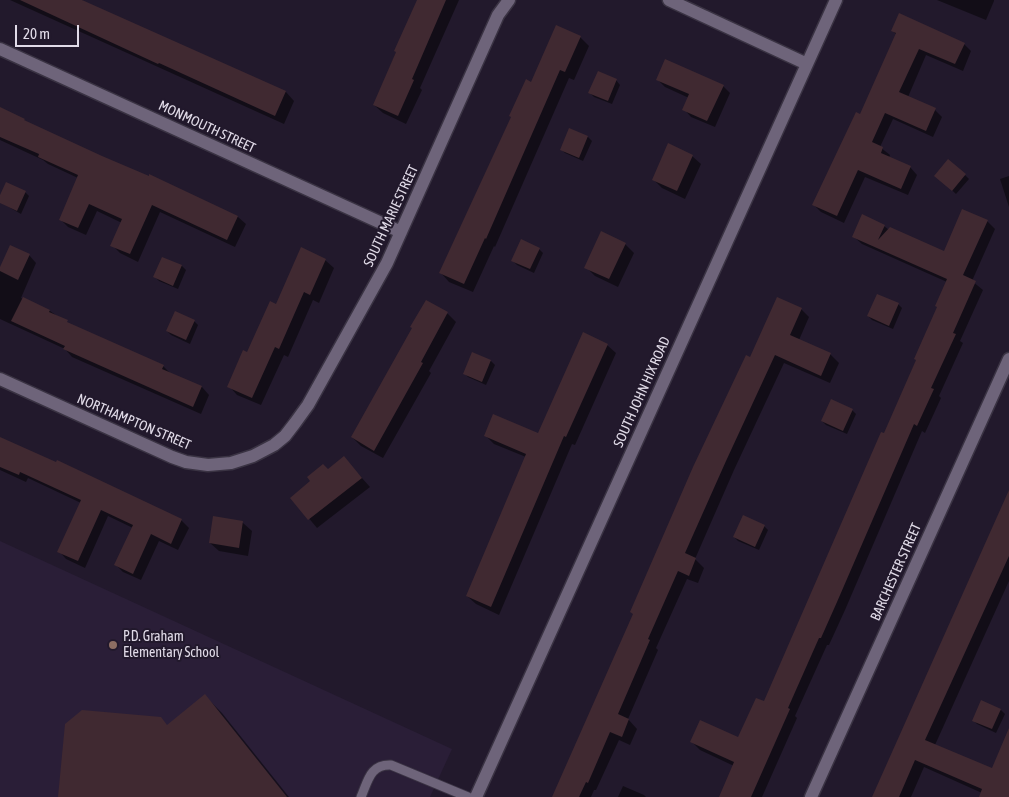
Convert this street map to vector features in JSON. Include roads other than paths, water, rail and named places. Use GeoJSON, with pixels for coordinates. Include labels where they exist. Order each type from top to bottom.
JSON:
{"type":"FeatureCollection","features":[{"type":"Feature","properties":{"kind":"street","name":"SOUTH MARIE STREET"},"geometry":{"type":"LineString","coordinates":[[285,436],[308,405],[387,262],[498,15],[509,0]]}},
{"type":"Feature","properties":{"kind":"street"},"geometry":{"type":"LineString","coordinates":[[669,0],[807,64]]}},
{"type":"Feature","properties":{"kind":"street","name":"SOUTH JOHN HIX ROAD"},"geometry":{"type":"LineString","coordinates":[[476,797],[836,0]]}},
{"type":"Feature","properties":{"kind":"street","name":"MONMOUTH STREET"},"geometry":{"type":"LineString","coordinates":[[0,49],[401,232]]}},
{"type":"Feature","properties":{"kind":"street","name":"BARCHESTER STREET"},"geometry":{"type":"LineString","coordinates":[[811,797],[1009,359]]}},
{"type":"Feature","properties":{"kind":"street","name":"NORTHAMPTON STREET"},"geometry":{"type":"LineString","coordinates":[[0,379],[186,462],[208,465],[231,462],[263,451],[285,436]]}},
{"type":"Feature","properties":{"kind":"lane"},"geometry":{"type":"LineString","coordinates":[[361,797],[373,771],[382,765],[392,765],[468,797]]}},
{"type":"Feature","properties":{"kind":"place","name":"P.D. Graham Elementary School"},"geometry":{"type":"Point","coordinates":[113,645]}}]}
